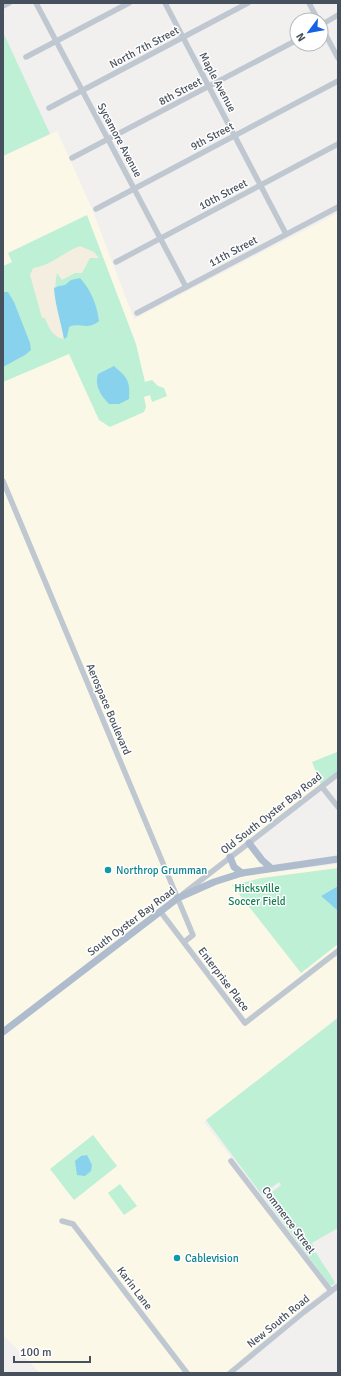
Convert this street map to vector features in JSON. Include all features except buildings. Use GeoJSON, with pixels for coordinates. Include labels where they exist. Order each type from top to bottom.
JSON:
{"type":"FeatureCollection","features":[{"type":"Feature","properties":{"kind":"main road"},"geometry":{"type":"LineString","coordinates":[[249,842],[262,860],[271,868]]}},
{"type":"Feature","properties":{"kind":"main road"},"geometry":{"type":"LineString","coordinates":[[230,857],[234,867],[242,873]]}},
{"type":"Feature","properties":{"kind":"main road","name":"South Oyster Bay Road"},"geometry":{"type":"LineString","coordinates":[[3,1032],[178,898],[214,882],[242,873],[338,859]]}},
{"type":"Feature","properties":{"kind":"street"},"geometry":{"type":"LineString","coordinates":[[3,6],[9,3]]}},
{"type":"Feature","properties":{"kind":"street","name":"Sycamore Avenue"},"geometry":{"type":"LineString","coordinates":[[36,3],[186,287]]}},
{"type":"Feature","properties":{"kind":"street"},"geometry":{"type":"LineString","coordinates":[[26,57],[128,3]]}},
{"type":"Feature","properties":{"kind":"street","name":"Maple Avenue"},"geometry":{"type":"LineString","coordinates":[[165,3],[286,234]]}},
{"type":"Feature","properties":{"kind":"street","name":"North 7th Street"},"geometry":{"type":"LineString","coordinates":[[49,108],[248,3]]}},
{"type":"Feature","properties":{"kind":"street"},"geometry":{"type":"LineString","coordinates":[[309,3],[314,12]]}},
{"type":"Feature","properties":{"kind":"street"},"geometry":{"type":"LineString","coordinates":[[329,21],[338,15]]}},
{"type":"Feature","properties":{"kind":"street"},"geometry":{"type":"LineString","coordinates":[[329,41],[338,58]]}},
{"type":"Feature","properties":{"kind":"street","name":"8th Street"},"geometry":{"type":"LineString","coordinates":[[72,158],[289,44]]}},
{"type":"Feature","properties":{"kind":"street","name":"9th Street"},"geometry":{"type":"LineString","coordinates":[[96,209],[338,81]]}},
{"type":"Feature","properties":{"kind":"street","name":"10th Street"},"geometry":{"type":"LineString","coordinates":[[116,262],[338,144]]}},
{"type":"Feature","properties":{"kind":"street","name":"11th Street"},"geometry":{"type":"LineString","coordinates":[[137,313],[338,207]]}},
{"type":"Feature","properties":{"kind":"street","name":"Aerospace Boulevard"},"geometry":{"type":"LineString","coordinates":[[3,481],[193,934],[184,942]]}},
{"type":"Feature","properties":{"kind":"street","name":"Old South Oyster Bay Road"},"geometry":{"type":"LineString","coordinates":[[178,898],[338,774]]}},
{"type":"Feature","properties":{"kind":"street"},"geometry":{"type":"LineString","coordinates":[[322,787],[338,807]]}},
{"type":"Feature","properties":{"kind":"street","name":"Enterprise Place"},"geometry":{"type":"LineString","coordinates":[[160,912],[245,1023],[338,951]]}},
{"type":"Feature","properties":{"kind":"street","name":"Commerce Street"},"geometry":{"type":"LineString","coordinates":[[231,1161],[331,1292]]}},
{"type":"Feature","properties":{"kind":"street","name":"Karin Lane"},"geometry":{"type":"LineString","coordinates":[[62,1221],[73,1224],[187,1373]]}},
{"type":"Feature","properties":{"kind":"street","name":"New South Road"},"geometry":{"type":"LineString","coordinates":[[230,1373],[338,1286]]}},
{"type":"Feature","properties":{"kind":"shaded area"},"geometry":{"type":"Polygon","coordinates":[[[57,131],[92,209],[134,319],[338,213],[338,776],[253,842],[276,872],[338,864],[338,1017],[204,1122],[330,1286],[225,1373],[40,1373],[3,1335],[3,156],[57,131]]]}},
{"type":"Feature","properties":{"kind":"green space"},"geometry":{"type":"Polygon","coordinates":[[[3,32],[50,134],[3,156],[3,32]]]}},
{"type":"Feature","properties":{"kind":"green space"},"geometry":{"type":"Polygon","coordinates":[[[87,215],[136,344],[145,382],[152,380],[158,386],[164,388],[167,396],[152,402],[150,395],[144,397],[146,407],[144,412],[110,427],[99,420],[69,354],[3,382],[3,266],[12,262],[8,253],[87,215]]]}},
{"type":"Feature","properties":{"kind":"green space"},"geometry":{"type":"Polygon","coordinates":[[[337,752],[338,774],[322,787],[312,762],[337,752]]]}},
{"type":"Feature","properties":{"kind":"green space","name":"Hicksville Soccer Field"},"geometry":{"type":"Polygon","coordinates":[[[338,868],[338,886],[321,896],[338,911],[338,944],[301,973],[232,885],[262,878],[338,868]]]}},
{"type":"Feature","properties":{"kind":"green space"},"geometry":{"type":"Polygon","coordinates":[[[338,1018],[338,1228],[312,1243],[335,1283],[330,1285],[267,1201],[267,1196],[281,1185],[279,1182],[262,1195],[206,1120],[338,1018]]]}},
{"type":"Feature","properties":{"kind":"green space"},"geometry":{"type":"Polygon","coordinates":[[[93,1135],[117,1166],[74,1200],[50,1169],[93,1135]]]}},
{"type":"Feature","properties":{"kind":"green space"},"geometry":{"type":"Polygon","coordinates":[[[120,1184],[137,1206],[124,1215],[108,1193],[120,1184]]]}},
{"type":"Feature","properties":{"kind":"sand"},"geometry":{"type":"Polygon","coordinates":[[[80,246],[94,252],[99,258],[90,258],[82,273],[75,273],[62,280],[57,273],[55,290],[64,339],[54,334],[45,318],[42,318],[30,275],[33,268],[46,265],[80,246]]]}},
{"type":"Feature","properties":{"kind":"water"},"geometry":{"type":"Polygon","coordinates":[[[80,278],[93,298],[99,321],[95,324],[87,326],[77,325],[69,327],[67,337],[64,339],[54,288],[65,285],[71,280],[80,278]]]}},
{"type":"Feature","properties":{"kind":"water"},"geometry":{"type":"Polygon","coordinates":[[[3,292],[8,292],[14,302],[30,343],[31,350],[3,367],[3,292]]]}},
{"type":"Feature","properties":{"kind":"water"},"geometry":{"type":"Polygon","coordinates":[[[114,366],[127,380],[129,399],[119,404],[109,404],[99,390],[97,378],[98,374],[114,366]]]}},
{"type":"Feature","properties":{"kind":"water"},"geometry":{"type":"Polygon","coordinates":[[[338,886],[338,911],[321,896],[338,886]]]}},
{"type":"Feature","properties":{"kind":"water"},"geometry":{"type":"Polygon","coordinates":[[[87,1155],[92,1165],[91,1171],[85,1176],[77,1175],[75,1161],[81,1156],[87,1155]]]}},
{"type":"Feature","properties":{"kind":"place","name":"Northrop Grumman"},"geometry":{"type":"Point","coordinates":[108,870]}},
{"type":"Feature","properties":{"kind":"place","name":"Cablevision"},"geometry":{"type":"Point","coordinates":[177,1258]}}]}
